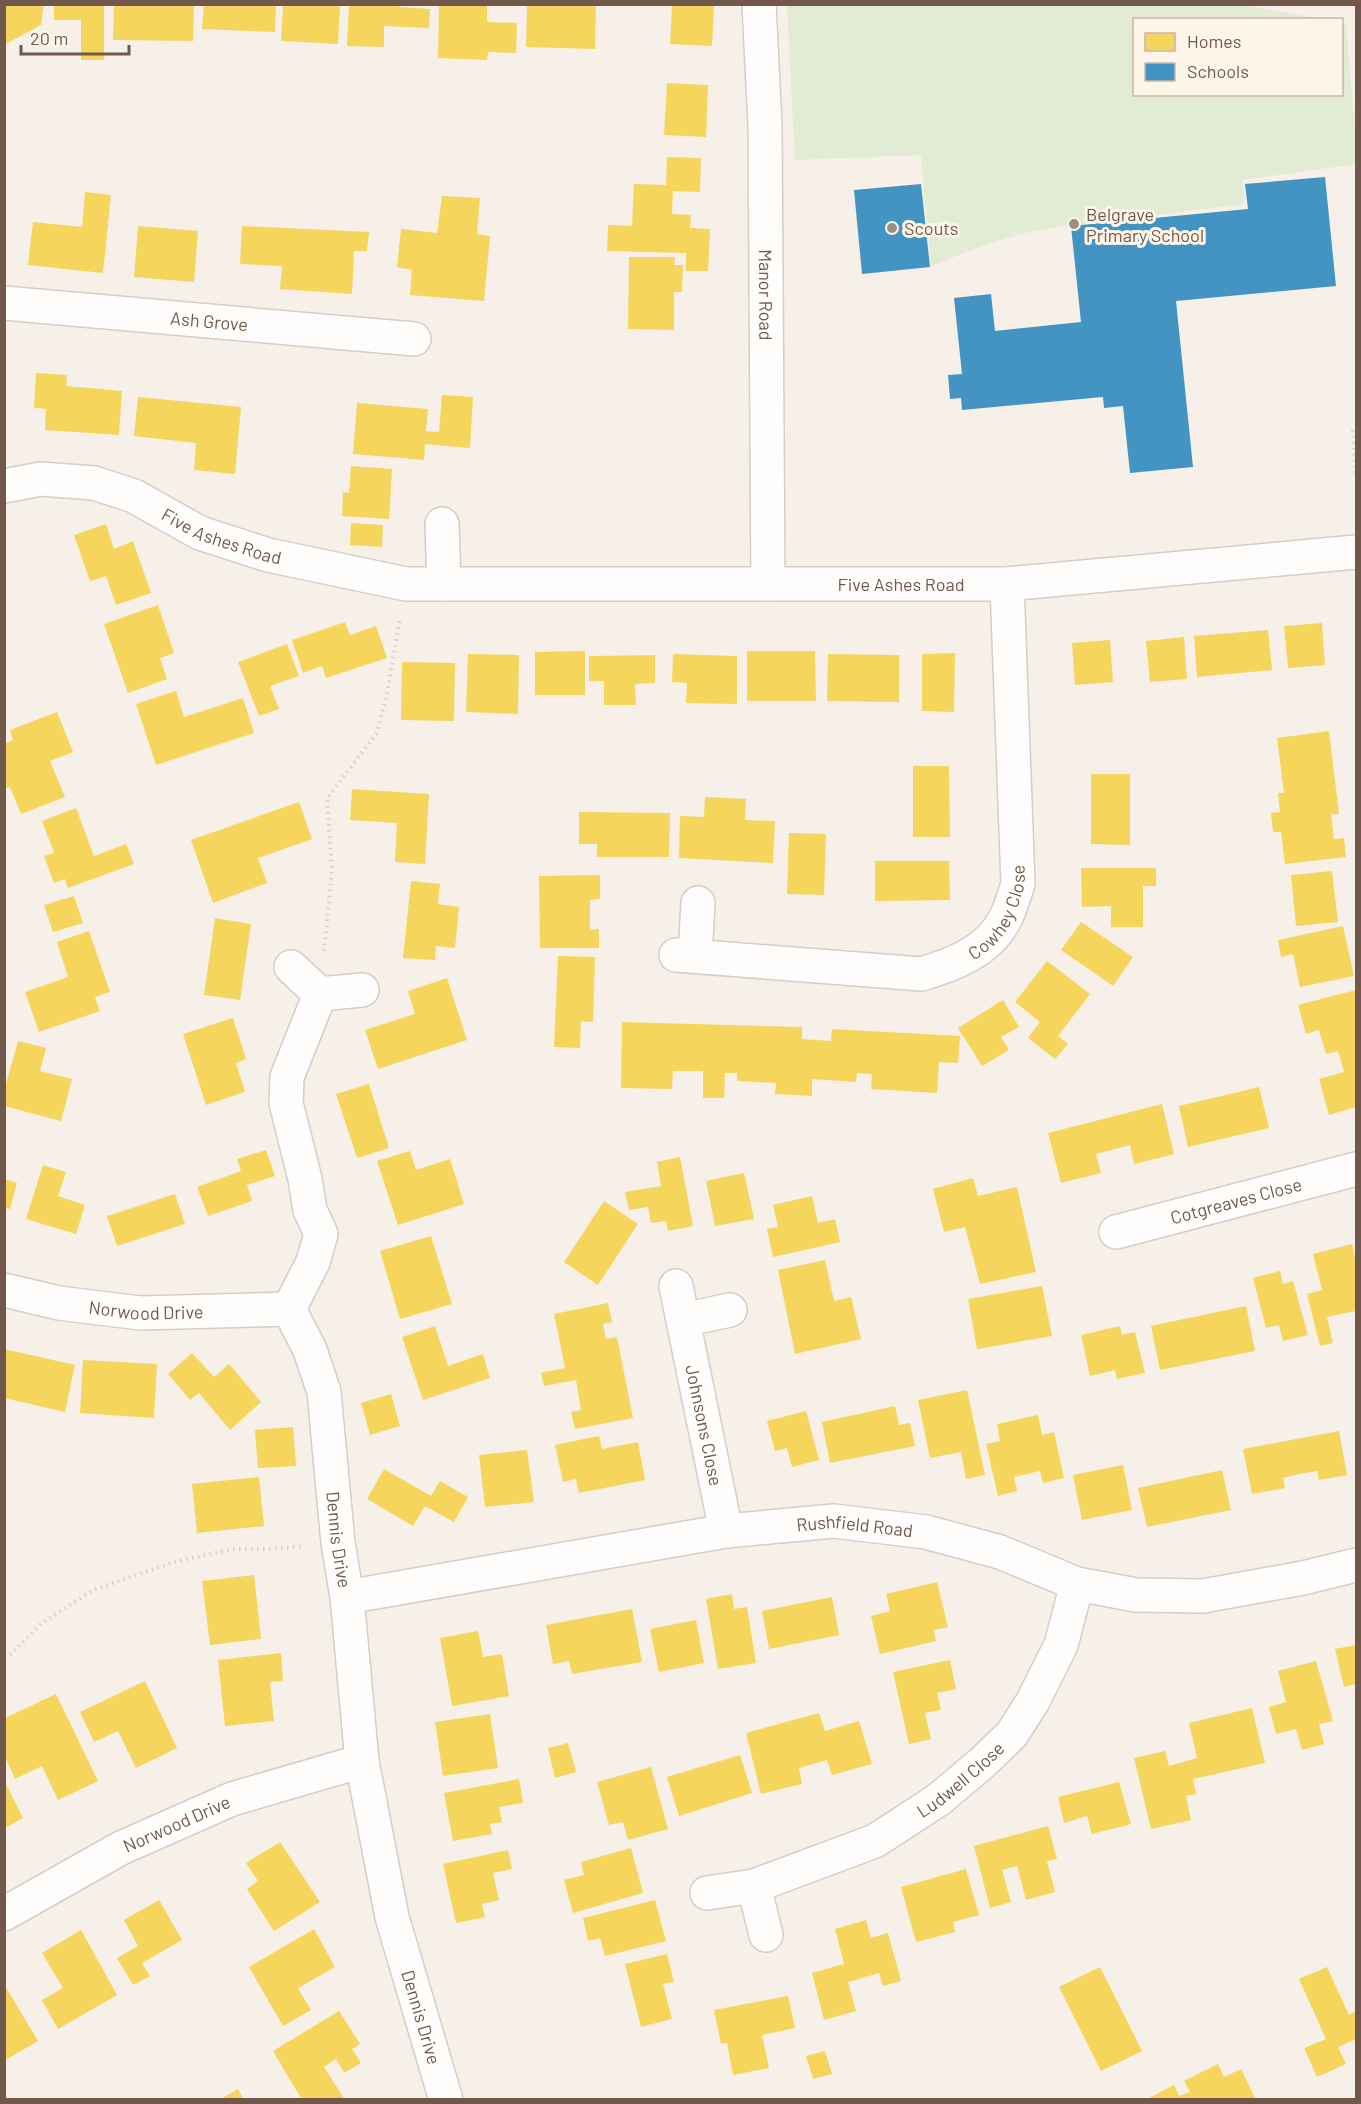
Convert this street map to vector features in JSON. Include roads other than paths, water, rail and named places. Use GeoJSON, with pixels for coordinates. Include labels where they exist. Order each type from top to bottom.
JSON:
{"type":"FeatureCollection","features":[{"type":"Feature","properties":{"kind":"street","name":"Manor Road"},"geometry":{"type":"LineString","coordinates":[[759,4],[765,125],[768,584]]}},
{"type":"Feature","properties":{"kind":"street","name":"Ash Grove"},"geometry":{"type":"LineString","coordinates":[[4,303],[414,339]]}},
{"type":"Feature","properties":{"kind":"street","name":"Five Ashes Road"},"geometry":{"type":"LineString","coordinates":[[4,486],[41,479],[94,483],[134,496],[200,533],[245,548],[279,558],[406,584],[1007,584],[1356,552]]}},
{"type":"Feature","properties":{"kind":"street"},"geometry":{"type":"LineString","coordinates":[[442,524],[444,584]]}},
{"type":"Feature","properties":{"kind":"street","name":"Cowhey Close"},"geometry":{"type":"LineString","coordinates":[[698,903],[686,955],[921,974],[951,965],[986,944],[1005,920],[1018,884],[1007,584]]}},
{"type":"Feature","properties":{"kind":"street"},"geometry":{"type":"LineString","coordinates":[[291,968],[320,994],[362,990]]}},
{"type":"Feature","properties":{"kind":"street"},"geometry":{"type":"LineString","coordinates":[[289,1309],[313,1262],[321,1234],[310,1210],[305,1179],[293,1137],[286,1102],[287,1077],[320,994]]}},
{"type":"Feature","properties":{"kind":"street","name":"Cotgreaves Close"},"geometry":{"type":"LineString","coordinates":[[1116,1232],[1356,1169]]}},
{"type":"Feature","properties":{"kind":"street","name":"Johnsons Close"},"geometry":{"type":"LineString","coordinates":[[676,1286],[726,1531]]}},
{"type":"Feature","properties":{"kind":"street","name":"Norwood Drive"},"geometry":{"type":"LineString","coordinates":[[4,1290],[59,1303],[140,1313],[289,1309]]}},
{"type":"Feature","properties":{"kind":"street","name":"Dennis Drive"},"geometry":{"type":"LineString","coordinates":[[289,1309],[310,1350],[324,1392],[338,1543],[347,1597],[362,1761],[392,1917],[446,2100]]}},
{"type":"Feature","properties":{"kind":"street"},"geometry":{"type":"LineString","coordinates":[[683,1320],[730,1310]]}},
{"type":"Feature","properties":{"kind":"street","name":"Rushfield Road"},"geometry":{"type":"LineString","coordinates":[[347,1597],[726,1531],[834,1521],[926,1532],[1000,1552],[1077,1584],[1136,1595],[1203,1596],[1303,1578],[1356,1565]]}},
{"type":"Feature","properties":{"kind":"street","name":"Ludwell Close"},"geometry":{"type":"LineString","coordinates":[[707,1893],[754,1886],[876,1841],[938,1800],[1012,1734],[1033,1701],[1061,1645],[1077,1584]]}},
{"type":"Feature","properties":{"kind":"street","name":"Norwood Drive"},"geometry":{"type":"LineString","coordinates":[[4,1914],[121,1848],[232,1799],[362,1761]]}},
{"type":"Feature","properties":{"kind":"street"},"geometry":{"type":"LineString","coordinates":[[754,1886],[766,1935]]}},
{"type":"Feature","properties":{"kind":"place","name":"Belgrave Primary School"},"geometry":{"type":"Point","coordinates":[1074,224]}},
{"type":"Feature","properties":{"kind":"place","name":"Scouts"},"geometry":{"type":"Point","coordinates":[892,228]}}]}
